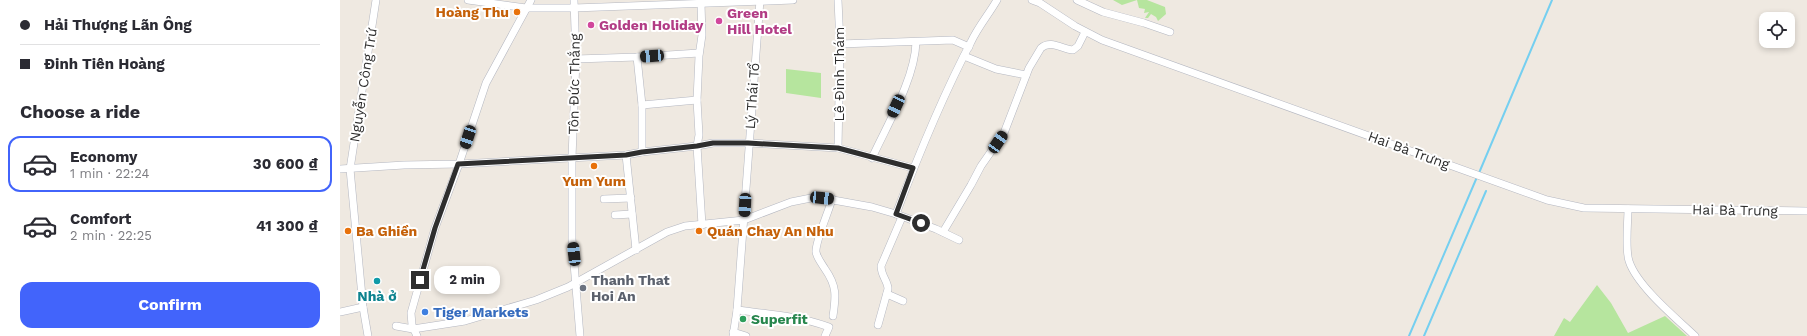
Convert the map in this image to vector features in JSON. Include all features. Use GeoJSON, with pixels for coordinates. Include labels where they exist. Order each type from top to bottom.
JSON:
{"type":"FeatureCollection","features":[{"type":"Feature","properties":{"kind":"street","name":"Nguyễn Công Trứ"},"geometry":{"type":"LineString","coordinates":[[368,336],[363,307],[350,169],[376,0]]}},
{"type":"Feature","properties":{"kind":"street"},"geometry":{"type":"LineString","coordinates":[[468,0],[526,8],[574,8],[702,4],[760,0],[793,0]]}},
{"type":"Feature","properties":{"kind":"street"},"geometry":{"type":"LineString","coordinates":[[416,336],[413,329],[411,313],[435,228],[486,83],[531,0]]}},
{"type":"Feature","properties":{"kind":"street","name":"Tôn Đức Thắng"},"geometry":{"type":"LineString","coordinates":[[574,0],[576,59],[572,157],[572,239],[580,336]]}},
{"type":"Feature","properties":{"kind":"street","name":"Lý Thái Tổ"},"geometry":{"type":"LineString","coordinates":[[733,334],[737,310],[748,143],[760,0]]}},
{"type":"Feature","properties":{"kind":"street","name":"Lê Đình Thám"},"geometry":{"type":"LineString","coordinates":[[838,0],[840,44],[838,148]]}},
{"type":"Feature","properties":{"kind":"street"},"geometry":{"type":"LineString","coordinates":[[878,325],[887,294],[888,285],[881,272],[881,266],[899,216],[913,168],[968,47],[997,0]]}},
{"type":"Feature","properties":{"kind":"street","name":"Hai Bà Trưng"},"geometry":{"type":"LineString","coordinates":[[1032,0],[1051,9],[1085,32],[1102,40],[1547,200],[1584,208],[1807,210]]}},
{"type":"Feature","properties":{"kind":"street"},"geometry":{"type":"LineString","coordinates":[[1077,0],[1103,12],[1170,32]]}},
{"type":"Feature","properties":{"kind":"street"},"geometry":{"type":"LineString","coordinates":[[702,4],[702,35],[699,53],[697,100],[699,135],[697,146],[702,225]]}},
{"type":"Feature","properties":{"kind":"street"},"geometry":{"type":"LineString","coordinates":[[943,232],[971,186],[981,166],[1004,133],[1026,75],[1044,46],[1051,45],[1073,50],[1078,46],[1085,32]]}},
{"type":"Feature","properties":{"kind":"street"},"geometry":{"type":"LineString","coordinates":[[840,44],[953,40],[968,47]]}},
{"type":"Feature","properties":{"kind":"street"},"geometry":{"type":"LineString","coordinates":[[872,158],[908,79],[916,54],[916,42]]}},
{"type":"Feature","properties":{"kind":"street"},"geometry":{"type":"LineString","coordinates":[[576,59],[637,58],[699,53]]}},
{"type":"Feature","properties":{"kind":"street"},"geometry":{"type":"LineString","coordinates":[[964,56],[996,69],[1026,75]]}},
{"type":"Feature","properties":{"kind":"street"},"geometry":{"type":"LineString","coordinates":[[637,58],[642,105],[642,152]]}},
{"type":"Feature","properties":{"kind":"street"},"geometry":{"type":"LineString","coordinates":[[642,105],[697,100]]}},
{"type":"Feature","properties":{"kind":"street"},"geometry":{"type":"LineString","coordinates":[[699,135],[713,143]]}},
{"type":"Feature","properties":{"kind":"street"},"geometry":{"type":"LineString","coordinates":[[340,170],[404,165],[458,164],[626,155],[713,143],[748,143],[838,148],[913,168]]}},
{"type":"Feature","properties":{"kind":"street"},"geometry":{"type":"LineString","coordinates":[[626,155],[636,250]]}},
{"type":"Feature","properties":{"kind":"street"},"geometry":{"type":"LineString","coordinates":[[604,199],[630,198]]}},
{"type":"Feature","properties":{"kind":"street"},"geometry":{"type":"LineString","coordinates":[[396,326],[413,329],[465,321],[536,300],[562,290],[667,232],[685,226],[744,220],[791,202],[810,198],[832,199],[899,216],[943,232],[959,240]]}},
{"type":"Feature","properties":{"kind":"street"},"geometry":{"type":"LineString","coordinates":[[832,199],[816,252],[830,276],[834,287],[836,296],[833,316]]}},
{"type":"Feature","properties":{"kind":"street"},"geometry":{"type":"LineString","coordinates":[[1628,208],[1628,260],[1636,276],[1695,336]]}},
{"type":"Feature","properties":{"kind":"street"},"geometry":{"type":"LineString","coordinates":[[614,215],[632,214]]}},
{"type":"Feature","properties":{"kind":"street"},"geometry":{"type":"LineString","coordinates":[[887,294],[903,301]]}},
{"type":"Feature","properties":{"kind":"street"},"geometry":{"type":"LineString","coordinates":[[340,312],[363,307]]}},
{"type":"Feature","properties":{"kind":"street"},"geometry":{"type":"LineString","coordinates":[[737,310],[794,316],[812,321],[828,328],[825,336]]}},
{"type":"Feature","properties":{"kind":"street"},"geometry":{"type":"LineString","coordinates":[[733,334],[746,336]]}},
{"type":"Feature","properties":{"kind":"green space"},"geometry":{"type":"Polygon","coordinates":[[[1113,0],[1137,0],[1122,5],[1113,0]]]}},
{"type":"Feature","properties":{"kind":"green space"},"geometry":{"type":"Polygon","coordinates":[[[1137,0],[1147,0],[1165,7],[1166,14],[1158,21],[1156,17],[1151,14],[1148,18],[1145,18],[1149,12],[1144,13],[1145,9],[1139,8],[1137,0]]]}},
{"type":"Feature","properties":{"kind":"green space"},"geometry":{"type":"Polygon","coordinates":[[[786,69],[821,73],[821,98],[786,93],[786,69]]]}},
{"type":"Feature","properties":{"kind":"green space"},"geometry":{"type":"Polygon","coordinates":[[[1597,285],[1611,303],[1628,333],[1665,316],[1687,336],[1554,336],[1564,318],[1570,322],[1597,285]]]}},
{"type":"Feature","properties":{"kind":"waterway"},"geometry":{"type":"LineString","coordinates":[[1479,173],[1552,0]]}},
{"type":"Feature","properties":{"kind":"waterway"},"geometry":{"type":"LineString","coordinates":[[1409,336],[1477,177]]}},
{"type":"Feature","properties":{"kind":"waterway"},"geometry":{"type":"LineString","coordinates":[[1424,336],[1486,191]]}},
{"type":"Feature","properties":{"kind":"place","name":"Hoàng Thu"},"geometry":{"type":"Point","coordinates":[517,12]}},
{"type":"Feature","properties":{"kind":"place","name":"Green Hill Hotel"},"geometry":{"type":"Point","coordinates":[719,21]}},
{"type":"Feature","properties":{"kind":"place","name":"Golden Holiday"},"geometry":{"type":"Point","coordinates":[591,25]}},
{"type":"Feature","properties":{"kind":"place","name":"Yum Yum"},"geometry":{"type":"Point","coordinates":[594,166]}},
{"type":"Feature","properties":{"kind":"place","name":"Ba Ghiền"},"geometry":{"type":"Point","coordinates":[348,231]}},
{"type":"Feature","properties":{"kind":"place","name":"Quán Chay An Nhu"},"geometry":{"type":"Point","coordinates":[699,231]}},
{"type":"Feature","properties":{"kind":"place","name":"Nhà ở"},"geometry":{"type":"Point","coordinates":[377,281]}},
{"type":"Feature","properties":{"kind":"place","name":"Thanh That Hoi An"},"geometry":{"type":"Point","coordinates":[583,288]}},
{"type":"Feature","properties":{"kind":"place","name":"Tiger Markets"},"geometry":{"type":"Point","coordinates":[425,312]}},
{"type":"Feature","properties":{"kind":"place","name":"Superfit"},"geometry":{"type":"Point","coordinates":[743,319]}},
{"type":"Feature","properties":{"kind":"route"},"geometry":{"type":"LineString","coordinates":[[420,280],[435,228],[458,164],[626,155],[713,143],[748,143],[838,148],[913,168],[896,214],[921,223]]}}]}
